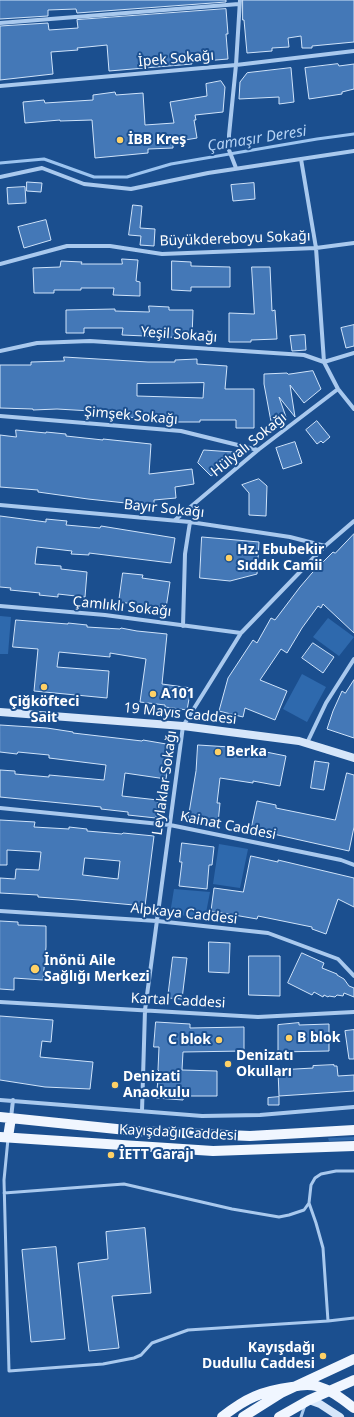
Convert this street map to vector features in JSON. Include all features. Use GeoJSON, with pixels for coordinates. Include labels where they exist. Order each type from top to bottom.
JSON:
{"type":"FeatureCollection","features":[{"type":"Feature","properties":{"kind":"main road","name":"Kayışdağı Caddesi"},"geometry":{"type":"LineString","coordinates":[[0,1118],[136,1131],[250,1136],[354,1130]]}},
{"type":"Feature","properties":{"kind":"main road"},"geometry":{"type":"LineString","coordinates":[[4,1137],[11,1118]]}},
{"type":"Feature","properties":{"kind":"main road","name":"Kayışdağı Caddesi"},"geometry":{"type":"LineString","coordinates":[[4,1137],[213,1151],[354,1146]]}},
{"type":"Feature","properties":{"kind":"main road"},"geometry":{"type":"LineString","coordinates":[[243,1417],[293,1386],[354,1359]]}},
{"type":"Feature","properties":{"kind":"main road"},"geometry":{"type":"LineString","coordinates":[[279,1417],[307,1400],[354,1380]]}},
{"type":"Feature","properties":{"kind":"main road"},"geometry":{"type":"LineString","coordinates":[[222,1417],[252,1396],[274,1389],[308,1384],[317,1386],[335,1394],[354,1408]]}},
{"type":"Feature","properties":{"kind":"street"},"geometry":{"type":"LineString","coordinates":[[0,23],[240,2],[229,150],[236,168]]}},
{"type":"Feature","properties":{"kind":"street","name":"İpek Sokağı"},"geometry":{"type":"LineString","coordinates":[[0,86],[236,65],[354,51]]}},
{"type":"Feature","properties":{"kind":"street"},"geometry":{"type":"LineString","coordinates":[[0,177],[42,168],[84,184],[130,188],[236,168],[354,151]]}},
{"type":"Feature","properties":{"kind":"street"},"geometry":{"type":"LineString","coordinates":[[301,159],[316,248],[324,362],[338,389],[354,409]]}},
{"type":"Feature","properties":{"kind":"street","name":"Büyükdereboyu Sokağı"},"geometry":{"type":"LineString","coordinates":[[0,264],[67,246],[110,246],[162,254],[316,248],[354,243]]}},
{"type":"Feature","properties":{"kind":"street","name":"Yeşil Sokağı"},"geometry":{"type":"LineString","coordinates":[[0,351],[37,343],[90,341],[304,355],[324,362]]}},
{"type":"Feature","properties":{"kind":"street"},"geometry":{"type":"LineString","coordinates":[[324,362],[354,353]]}},
{"type":"Feature","properties":{"kind":"street","name":"Hülyalı Sokağı"},"geometry":{"type":"LineString","coordinates":[[175,520],[258,450],[338,389]]}},
{"type":"Feature","properties":{"kind":"street","name":"Şimşek Sokağı"},"geometry":{"type":"LineString","coordinates":[[0,416],[181,431],[258,450]]}},
{"type":"Feature","properties":{"kind":"street","name":"Bayır Sokağı"},"geometry":{"type":"LineString","coordinates":[[0,505],[175,520],[290,537],[325,546]]}},
{"type":"Feature","properties":{"kind":"street","name":"Leylaklar Sokağı"},"geometry":{"type":"LineString","coordinates":[[142,1111],[145,1010],[183,726],[241,633],[325,546],[354,520]]}},
{"type":"Feature","properties":{"kind":"street"},"geometry":{"type":"LineString","coordinates":[[183,626],[185,554],[190,522]]}},
{"type":"Feature","properties":{"kind":"street","name":"Çamlıklı Sokağı"},"geometry":{"type":"LineString","coordinates":[[0,606],[104,615],[241,633]]}},
{"type":"Feature","properties":{"kind":"street"},"geometry":{"type":"LineString","coordinates":[[307,743],[326,703],[354,659]]}},
{"type":"Feature","properties":{"kind":"street","name":"19 Mayıs Caddesi"},"geometry":{"type":"LineString","coordinates":[[0,712],[183,726],[307,743],[354,758]]}},
{"type":"Feature","properties":{"kind":"street","name":"Kainat Caddesi"},"geometry":{"type":"LineString","coordinates":[[0,808],[170,825],[341,860],[354,865]]}},
{"type":"Feature","properties":{"kind":"street","name":"Alpkaya Caddesi"},"geometry":{"type":"LineString","coordinates":[[0,911],[157,921],[268,933],[338,959],[354,976]]}},
{"type":"Feature","properties":{"kind":"street","name":"Kartal Caddesi"},"geometry":{"type":"LineString","coordinates":[[0,1002],[258,1017],[354,1012]]}},
{"type":"Feature","properties":{"kind":"street","name":"Kayışdağı Caddesi"},"geometry":{"type":"LineString","coordinates":[[0,1100],[202,1116],[260,1115],[354,1107]]}},
{"type":"Feature","properties":{"kind":"street"},"geometry":{"type":"LineString","coordinates":[[11,1118],[13,1100]]}},
{"type":"Feature","properties":{"kind":"street"},"geometry":{"type":"LineString","coordinates":[[307,1400],[320,1404],[340,1417]]}},
{"type":"Feature","properties":{"kind":"lane"},"geometry":{"type":"LineString","coordinates":[[4,1137],[9,1371],[103,1364],[134,1358],[141,1355],[152,1343],[188,1330],[354,1318]]}},
{"type":"Feature","properties":{"kind":"lane"},"geometry":{"type":"LineString","coordinates":[[328,1321],[323,1248],[309,1203],[311,1185],[315,1178],[321,1174],[336,1171],[354,1171]]}},
{"type":"Feature","properties":{"kind":"lane"},"geometry":{"type":"LineString","coordinates":[[4,1193],[124,1184],[232,1209],[279,1217],[304,1210],[309,1203]]}},
{"type":"Feature","properties":{"kind":"lane"},"geometry":{"type":"LineString","coordinates":[[301,1417],[307,1400]]}},
{"type":"Feature","properties":{"kind":"shaded area"},"geometry":{"type":"Polygon","coordinates":[[[0,616],[11,617],[8,654],[0,654],[0,616]]]}},
{"type":"Feature","properties":{"kind":"shaded area"},"geometry":{"type":"Polygon","coordinates":[[[328,618],[354,637],[339,656],[313,637],[328,618]]]}},
{"type":"Feature","properties":{"kind":"shaded area"},"geometry":{"type":"Polygon","coordinates":[[[302,674],[326,687],[307,722],[283,709],[302,674]]]}},
{"type":"Feature","properties":{"kind":"shaded area"},"geometry":{"type":"Polygon","coordinates":[[[219,844],[248,849],[240,888],[213,884],[219,844]]]}},
{"type":"Feature","properties":{"kind":"shaded area"},"geometry":{"type":"Polygon","coordinates":[[[174,889],[210,892],[205,918],[170,914],[174,889]]]}},
{"type":"Feature","properties":{"kind":"shaded area"},"geometry":{"type":"Polygon","coordinates":[[[354,1137],[354,1140],[329,1141],[328,1138],[354,1137]]]}},
{"type":"Feature","properties":{"kind":"building"},"geometry":{"type":"Polygon","coordinates":[[[0,0],[226,0],[226,2],[77,13],[76,9],[48,10],[48,16],[0,19],[0,0]]]}},
{"type":"Feature","properties":{"kind":"building"},"geometry":{"type":"Polygon","coordinates":[[[243,0],[354,0],[354,42],[302,48],[301,36],[288,38],[289,47],[272,48],[272,51],[247,53],[243,20],[243,0]]]}},
{"type":"Feature","properties":{"kind":"building"},"geometry":{"type":"Polygon","coordinates":[[[226,9],[228,59],[192,62],[192,64],[109,71],[107,45],[77,48],[78,50],[51,52],[53,74],[0,80],[0,26],[48,23],[49,30],[78,28],[77,20],[226,9]]]}},
{"type":"Feature","properties":{"kind":"building"},"geometry":{"type":"Polygon","coordinates":[[[338,64],[339,66],[354,64],[354,89],[342,92],[342,94],[309,99],[305,68],[338,64]]]}},
{"type":"Feature","properties":{"kind":"building"},"geometry":{"type":"Polygon","coordinates":[[[291,68],[294,102],[279,104],[279,97],[239,99],[240,82],[247,73],[291,68]]]}},
{"type":"Feature","properties":{"kind":"building"},"geometry":{"type":"Polygon","coordinates":[[[221,81],[225,87],[223,112],[195,115],[196,120],[194,120],[197,138],[173,142],[173,148],[148,149],[148,153],[95,158],[92,120],[60,120],[25,123],[23,102],[44,100],[45,103],[93,100],[93,95],[115,92],[116,95],[143,93],[145,125],[174,123],[170,102],[207,96],[206,84],[221,81]]]}},
{"type":"Feature","properties":{"kind":"building"},"geometry":{"type":"Polygon","coordinates":[[[27,182],[42,183],[41,192],[27,191],[27,182]]]}},
{"type":"Feature","properties":{"kind":"building"},"geometry":{"type":"Polygon","coordinates":[[[254,183],[255,199],[233,201],[231,185],[254,183]]]}},
{"type":"Feature","properties":{"kind":"building"},"geometry":{"type":"Polygon","coordinates":[[[25,187],[26,203],[8,204],[7,188],[25,187]]]}},
{"type":"Feature","properties":{"kind":"building"},"geometry":{"type":"Polygon","coordinates":[[[133,205],[142,206],[140,228],[155,229],[154,246],[140,245],[141,236],[129,235],[133,205]]]}},
{"type":"Feature","properties":{"kind":"building"},"geometry":{"type":"Polygon","coordinates":[[[46,220],[51,240],[24,248],[18,227],[46,220]]]}},
{"type":"Feature","properties":{"kind":"building"},"geometry":{"type":"Polygon","coordinates":[[[122,259],[138,260],[136,281],[140,282],[140,296],[113,295],[114,288],[81,288],[81,290],[54,290],[54,293],[34,293],[33,268],[60,267],[61,261],[82,262],[81,264],[122,264],[122,259]]]}},
{"type":"Feature","properties":{"kind":"building"},"geometry":{"type":"Polygon","coordinates":[[[172,261],[191,262],[191,266],[230,267],[230,287],[191,287],[191,291],[172,290],[172,261]]]}},
{"type":"Feature","properties":{"kind":"building"},"geometry":{"type":"Polygon","coordinates":[[[252,267],[270,267],[272,311],[275,310],[277,339],[251,340],[251,342],[229,342],[229,313],[254,314],[252,267]]]}},
{"type":"Feature","properties":{"kind":"building"},"geometry":{"type":"Polygon","coordinates":[[[149,306],[169,307],[169,310],[193,310],[192,338],[122,335],[123,328],[84,328],[84,333],[66,333],[66,310],[115,309],[115,311],[149,312],[149,306]]]}},
{"type":"Feature","properties":{"kind":"building"},"geometry":{"type":"Polygon","coordinates":[[[354,325],[354,346],[346,348],[341,328],[354,325]]]}},
{"type":"Feature","properties":{"kind":"building"},"geometry":{"type":"Polygon","coordinates":[[[305,335],[306,350],[292,351],[290,336],[305,335]]]}},
{"type":"Feature","properties":{"kind":"building"},"geometry":{"type":"Polygon","coordinates":[[[64,357],[148,362],[175,362],[175,360],[197,359],[197,364],[227,366],[225,389],[254,389],[254,428],[236,428],[236,420],[200,420],[200,422],[177,422],[177,420],[125,417],[126,414],[102,412],[102,415],[91,414],[91,411],[0,408],[0,365],[31,365],[31,362],[64,361],[64,357]],[[204,383],[137,384],[137,396],[203,398],[204,383]]]}},
{"type":"Feature","properties":{"kind":"building"},"geometry":{"type":"Polygon","coordinates":[[[313,371],[321,389],[304,403],[290,385],[295,417],[279,397],[286,417],[272,427],[264,384],[264,374],[288,374],[313,371]]]}},
{"type":"Feature","properties":{"kind":"building"},"geometry":{"type":"Polygon","coordinates":[[[317,421],[330,437],[323,443],[321,441],[317,444],[306,430],[317,421]]]}},
{"type":"Feature","properties":{"kind":"building"},"geometry":{"type":"Polygon","coordinates":[[[16,430],[151,444],[149,474],[192,469],[194,484],[175,487],[176,498],[154,500],[154,506],[88,499],[38,492],[38,490],[0,487],[0,435],[16,437],[16,430]]]}},
{"type":"Feature","properties":{"kind":"building"},"geometry":{"type":"Polygon","coordinates":[[[295,442],[302,463],[283,469],[276,448],[295,442]]]}},
{"type":"Feature","properties":{"kind":"building"},"geometry":{"type":"Polygon","coordinates":[[[204,450],[233,452],[232,461],[211,476],[198,463],[204,450]]]}},
{"type":"Feature","properties":{"kind":"building"},"geometry":{"type":"Polygon","coordinates":[[[259,479],[267,486],[266,516],[249,515],[249,493],[242,485],[259,479]]]}},
{"type":"Feature","properties":{"kind":"building"},"geometry":{"type":"Polygon","coordinates":[[[0,516],[46,522],[46,519],[67,521],[66,525],[100,528],[101,526],[175,538],[171,563],[89,553],[89,555],[71,554],[72,551],[37,547],[35,564],[61,566],[61,569],[87,572],[85,597],[58,594],[58,597],[39,595],[40,593],[10,590],[11,588],[0,587],[0,516]]]}},
{"type":"Feature","properties":{"kind":"building"},"geometry":{"type":"Polygon","coordinates":[[[354,534],[354,633],[323,604],[321,608],[318,606],[302,628],[287,653],[281,649],[260,680],[287,691],[275,720],[245,708],[243,717],[219,711],[228,678],[253,640],[257,643],[271,618],[275,620],[312,573],[354,534]]]}},
{"type":"Feature","properties":{"kind":"building","name":"Hz. Ebubekir Sıddık Camii"},"geometry":{"type":"Polygon","coordinates":[[[202,537],[259,542],[257,574],[230,581],[200,578],[202,537]]]}},
{"type":"Feature","properties":{"kind":"building"},"geometry":{"type":"Polygon","coordinates":[[[123,573],[143,575],[142,578],[170,582],[166,608],[119,602],[123,573]]]}},
{"type":"Feature","properties":{"kind":"building"},"geometry":{"type":"Polygon","coordinates":[[[16,620],[68,623],[87,625],[87,627],[121,628],[167,634],[162,684],[191,688],[187,710],[165,707],[165,705],[140,702],[146,659],[110,653],[110,657],[59,652],[57,667],[109,671],[107,698],[34,691],[38,649],[13,647],[16,620]]]}},
{"type":"Feature","properties":{"kind":"building"},"geometry":{"type":"Polygon","coordinates":[[[313,643],[334,657],[323,673],[302,658],[313,643]]]}},
{"type":"Feature","properties":{"kind":"building"},"geometry":{"type":"Polygon","coordinates":[[[354,680],[354,738],[327,729],[342,691],[345,693],[354,680]]]}},
{"type":"Feature","properties":{"kind":"building"},"geometry":{"type":"Polygon","coordinates":[[[0,725],[47,728],[73,733],[143,740],[172,745],[166,779],[125,773],[122,796],[158,800],[156,818],[128,815],[128,812],[101,809],[101,807],[0,797],[0,770],[15,771],[15,774],[49,777],[49,775],[104,780],[106,765],[49,758],[49,755],[0,752],[0,725]]]}},
{"type":"Feature","properties":{"kind":"building"},"geometry":{"type":"Polygon","coordinates":[[[198,745],[230,747],[230,750],[265,756],[266,752],[286,756],[280,786],[253,781],[253,783],[220,778],[217,803],[220,803],[218,823],[188,819],[196,771],[198,745]]]}},
{"type":"Feature","properties":{"kind":"building"},"geometry":{"type":"Polygon","coordinates":[[[315,761],[329,763],[324,790],[311,788],[315,761]]]}},
{"type":"Feature","properties":{"kind":"building"},"geometry":{"type":"Polygon","coordinates":[[[347,773],[354,775],[354,827],[349,851],[251,829],[257,801],[276,805],[276,808],[335,820],[347,773]]]}},
{"type":"Feature","properties":{"kind":"building"},"geometry":{"type":"Polygon","coordinates":[[[0,820],[35,822],[34,827],[69,829],[69,827],[87,829],[87,831],[154,836],[145,906],[38,897],[38,895],[0,893],[0,878],[15,879],[16,869],[39,870],[41,852],[7,850],[7,865],[0,865],[0,820]],[[85,858],[83,875],[118,879],[120,861],[85,858]]]}},
{"type":"Feature","properties":{"kind":"building"},"geometry":{"type":"Polygon","coordinates":[[[182,843],[214,847],[212,865],[209,865],[207,889],[179,886],[182,862],[180,862],[182,843]]]}},
{"type":"Feature","properties":{"kind":"building"},"geometry":{"type":"Polygon","coordinates":[[[251,856],[278,862],[278,860],[354,878],[354,907],[338,899],[326,934],[312,929],[312,927],[258,916],[257,919],[211,911],[214,888],[243,892],[251,856]]]}},
{"type":"Feature","properties":{"kind":"building"},"geometry":{"type":"Polygon","coordinates":[[[0,921],[18,922],[18,925],[46,926],[43,980],[14,978],[14,990],[0,989],[0,921]]]}},
{"type":"Feature","properties":{"kind":"building"},"geometry":{"type":"Polygon","coordinates":[[[209,942],[230,943],[229,973],[209,972],[209,942]]]}},
{"type":"Feature","properties":{"kind":"building"},"geometry":{"type":"Polygon","coordinates":[[[302,953],[324,963],[322,968],[337,974],[344,979],[349,986],[354,988],[354,997],[344,993],[343,996],[337,995],[335,997],[328,997],[324,995],[323,997],[314,992],[312,995],[288,983],[302,953]]]}},
{"type":"Feature","properties":{"kind":"building"},"geometry":{"type":"Polygon","coordinates":[[[249,956],[280,956],[280,996],[249,995],[249,956]]]}},
{"type":"Feature","properties":{"kind":"building"},"geometry":{"type":"Polygon","coordinates":[[[173,957],[187,958],[182,999],[168,998],[173,957]]]}},
{"type":"Feature","properties":{"kind":"building"},"geometry":{"type":"Polygon","coordinates":[[[0,1016],[53,1020],[51,1042],[42,1041],[40,1057],[93,1062],[90,1089],[45,1087],[0,1080],[0,1016]]]}},
{"type":"Feature","properties":{"kind":"building"},"geometry":{"type":"Polygon","coordinates":[[[156,1022],[190,1024],[190,1028],[244,1027],[244,1051],[183,1052],[182,1070],[217,1071],[217,1096],[184,1096],[183,1100],[156,1098],[159,1071],[159,1047],[154,1047],[156,1022]]]}},
{"type":"Feature","properties":{"kind":"building"},"geometry":{"type":"Polygon","coordinates":[[[299,1023],[299,1025],[329,1024],[329,1051],[278,1052],[278,1025],[299,1023]]]}},
{"type":"Feature","properties":{"kind":"building"},"geometry":{"type":"Polygon","coordinates":[[[354,1030],[354,1059],[349,1059],[345,1031],[354,1030]]]}},
{"type":"Feature","properties":{"kind":"building"},"geometry":{"type":"Polygon","coordinates":[[[334,1065],[337,1066],[338,1076],[354,1075],[354,1091],[279,1096],[278,1070],[334,1065]]]}},
{"type":"Feature","properties":{"kind":"building"},"geometry":{"type":"Polygon","coordinates":[[[279,1097],[279,1105],[268,1105],[268,1098],[279,1097]]]}},
{"type":"Feature","properties":{"kind":"building"},"geometry":{"type":"Polygon","coordinates":[[[145,1228],[151,1293],[112,1296],[119,1348],[89,1351],[78,1263],[108,1259],[106,1232],[145,1228]]]}},
{"type":"Feature","properties":{"kind":"building"},"geometry":{"type":"Polygon","coordinates":[[[56,1247],[65,1339],[31,1342],[22,1250],[56,1247]]]}},
{"type":"Feature","properties":{"kind":"waterway","name":"Çamaşır Deresi"},"geometry":{"type":"LineString","coordinates":[[0,163],[44,159],[94,177],[127,177],[171,164],[354,134]]}},
{"type":"Feature","properties":{"kind":"place","name":"İBB Kreş"},"geometry":{"type":"Point","coordinates":[120,140]}},
{"type":"Feature","properties":{"kind":"place","name":"Hz. Ebubekir Sıddık Camii"},"geometry":{"type":"Point","coordinates":[229,558]}},
{"type":"Feature","properties":{"kind":"place","name":"Çiğköfteci Sait"},"geometry":{"type":"Point","coordinates":[44,687]}},
{"type":"Feature","properties":{"kind":"place","name":"A101"},"geometry":{"type":"Point","coordinates":[153,694]}},
{"type":"Feature","properties":{"kind":"place","name":"Berka"},"geometry":{"type":"Point","coordinates":[218,752]}},
{"type":"Feature","properties":{"kind":"place","name":"İnönü Aile Sağlığı Merkezi"},"geometry":{"type":"Point","coordinates":[35,969]}},
{"type":"Feature","properties":{"kind":"place","name":"B blok"},"geometry":{"type":"Point","coordinates":[289,1038]}},
{"type":"Feature","properties":{"kind":"place","name":"C blok"},"geometry":{"type":"Point","coordinates":[219,1040]}},
{"type":"Feature","properties":{"kind":"place","name":"Denizatı Okulları"},"geometry":{"type":"Point","coordinates":[228,1064]}},
{"type":"Feature","properties":{"kind":"place","name":"Denizati Anaokulu"},"geometry":{"type":"Point","coordinates":[115,1085]}},
{"type":"Feature","properties":{"kind":"place","name":"İETT Garajı"},"geometry":{"type":"Point","coordinates":[111,1155]}},
{"type":"Feature","properties":{"kind":"place","name":"Kayışdağı Dudullu Caddesi"},"geometry":{"type":"Point","coordinates":[323,1356]}}]}
